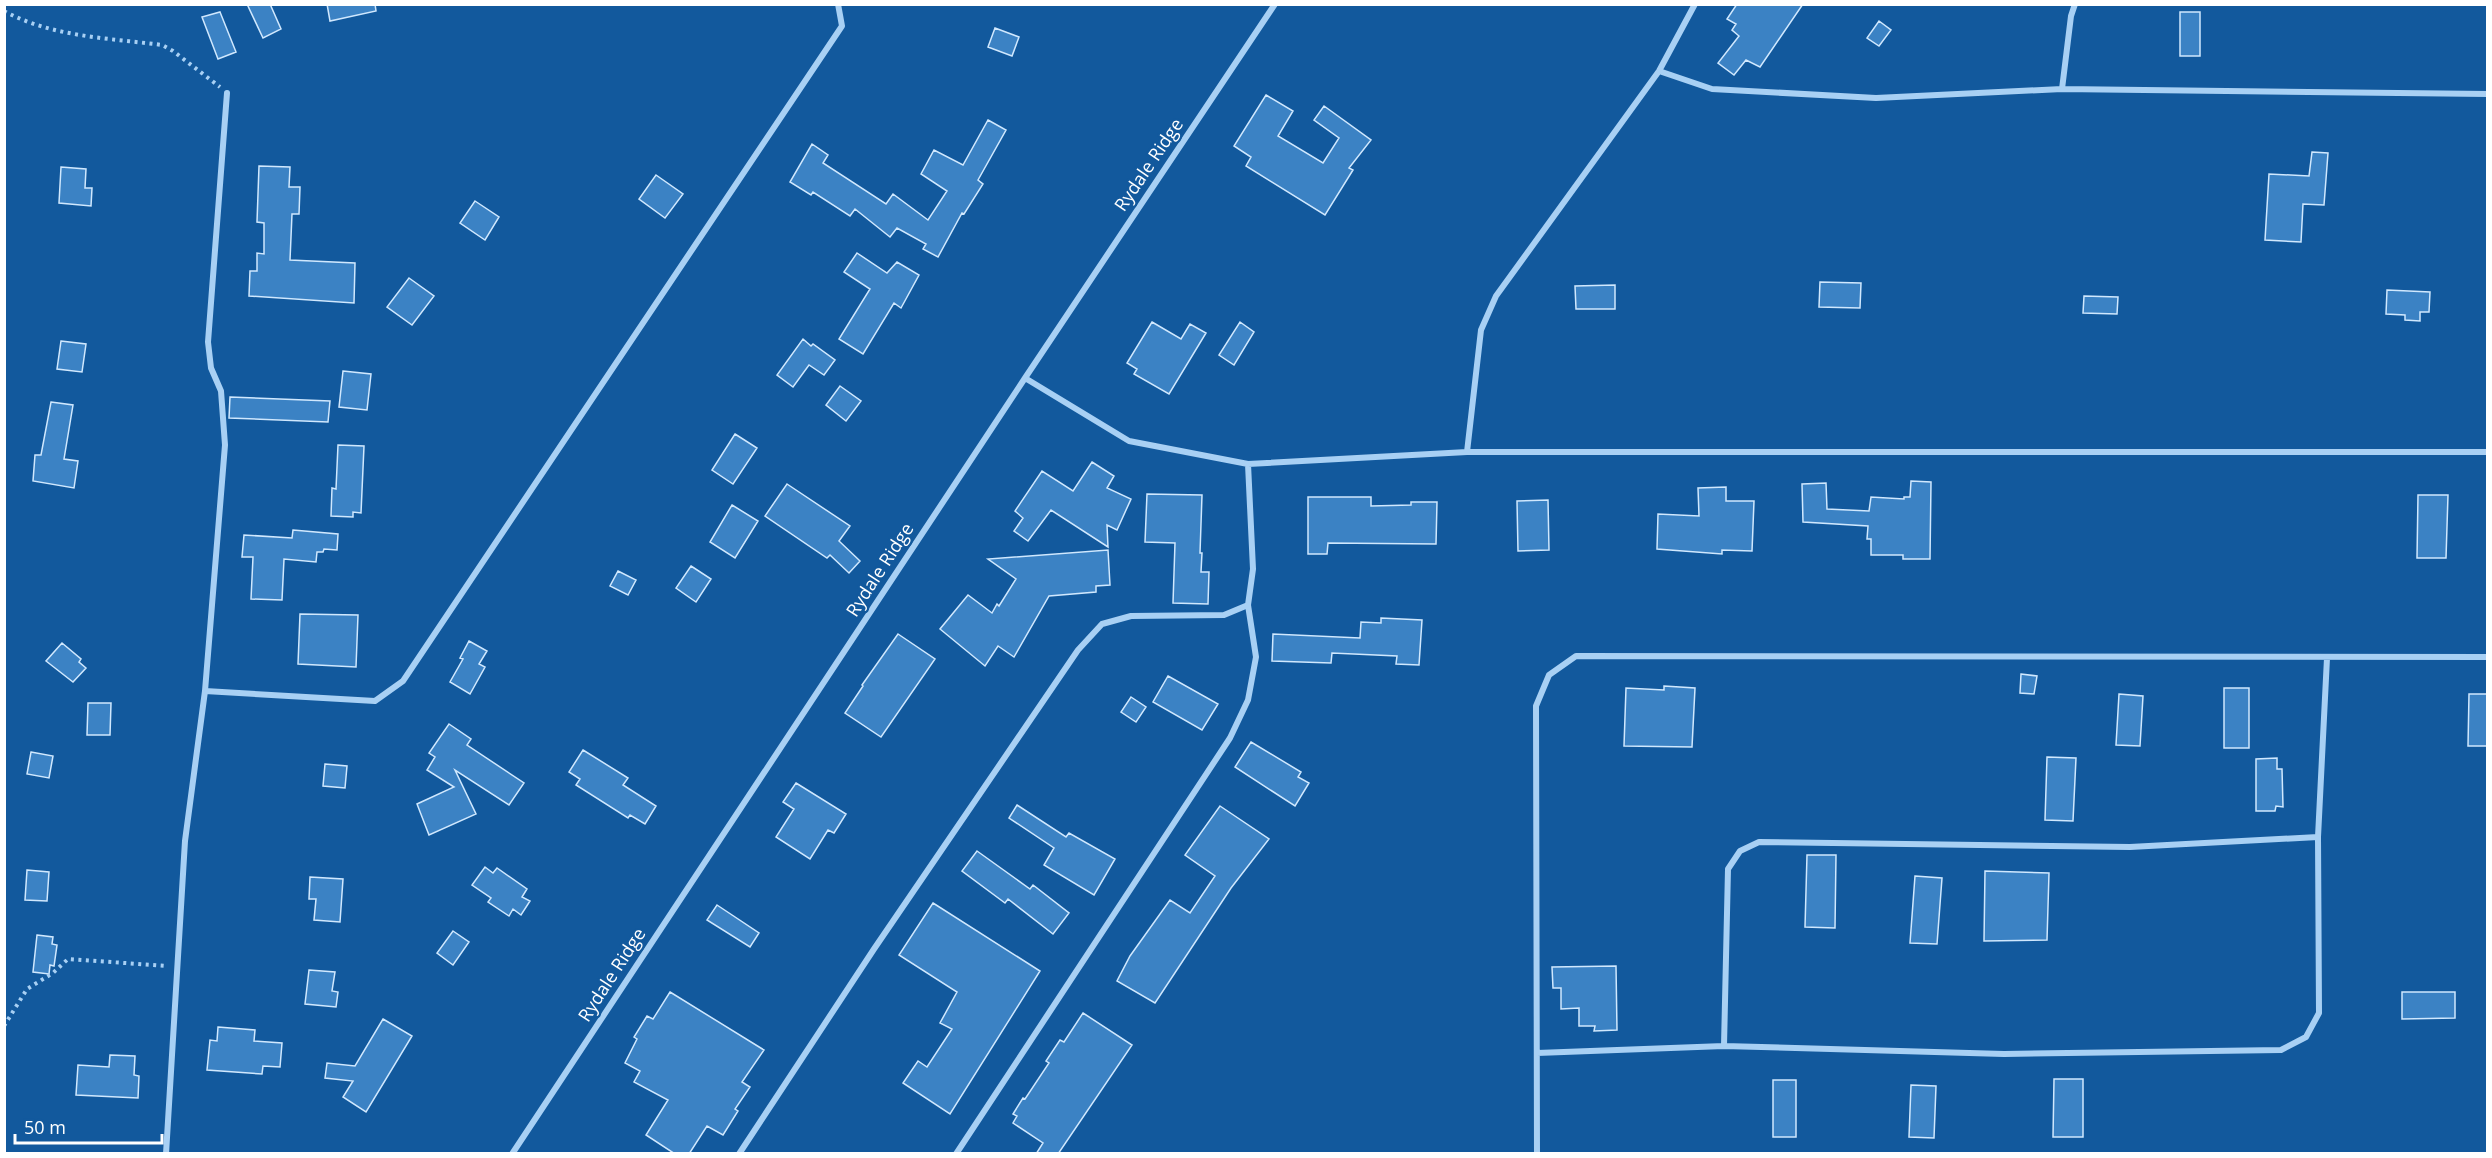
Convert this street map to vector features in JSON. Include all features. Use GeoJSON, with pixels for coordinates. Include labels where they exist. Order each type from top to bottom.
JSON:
{"type":"FeatureCollection","features":[{"type":"Feature","properties":{"kind":"street"},"geometry":{"type":"LineString","coordinates":[[205,691],[375,701],[403,681],[842,26],[838,4]]}},
{"type":"Feature","properties":{"kind":"street","name":"Rydale Ridge"},"geometry":{"type":"LineString","coordinates":[[513,1154],[1025,378],[1275,4]]}},
{"type":"Feature","properties":{"kind":"street"},"geometry":{"type":"LineString","coordinates":[[1467,452],[1481,330],[1496,296],[1659,71],[1695,4]]}},
{"type":"Feature","properties":{"kind":"street"},"geometry":{"type":"LineString","coordinates":[[2062,89],[2071,16],[2075,4]]}},
{"type":"Feature","properties":{"kind":"street"},"geometry":{"type":"LineString","coordinates":[[1659,71],[1712,89],[1876,98],[2062,89],[2487,94]]}},
{"type":"Feature","properties":{"kind":"street"},"geometry":{"type":"LineString","coordinates":[[166,1154],[184,841],[205,691],[225,445],[221,391],[211,368],[208,342],[227,93]]}},
{"type":"Feature","properties":{"kind":"street"},"geometry":{"type":"LineString","coordinates":[[1025,378],[1129,441],[1248,464],[1467,452],[2487,452]]}},
{"type":"Feature","properties":{"kind":"street"},"geometry":{"type":"LineString","coordinates":[[956,1154],[1230,738],[1248,700],[1256,657],[1248,605],[1253,569],[1248,464]]}},
{"type":"Feature","properties":{"kind":"street"},"geometry":{"type":"LineString","coordinates":[[739,1154],[874,949],[1078,650],[1102,624],[1131,616],[1224,615],[1248,605]]}},
{"type":"Feature","properties":{"kind":"street"},"geometry":{"type":"LineString","coordinates":[[1537,1154],[1536,706],[1549,675],[1576,656],[2487,657]]}},
{"type":"Feature","properties":{"kind":"street"},"geometry":{"type":"LineString","coordinates":[[1537,1053],[1724,1046],[2004,1054],[2281,1050],[2306,1037],[2319,1013],[2318,837],[2327,658]]}},
{"type":"Feature","properties":{"kind":"street"},"geometry":{"type":"LineString","coordinates":[[1724,1046],[1728,869],[1740,851],[1760,842],[2130,847],[2318,837]]}},
{"type":"Feature","properties":{"kind":"path"},"geometry":{"type":"LineString","coordinates":[[4,10],[26,23],[81,36],[162,45],[227,93]]}},
{"type":"Feature","properties":{"kind":"path"},"geometry":{"type":"LineString","coordinates":[[4,1026],[27,989],[53,973],[68,959],[177,967]]}},
{"type":"Feature","properties":{"kind":"building"},"geometry":{"type":"Polygon","coordinates":[[[247,4],[270,4],[281,29],[263,38],[247,4]]]}},
{"type":"Feature","properties":{"kind":"building"},"geometry":{"type":"Polygon","coordinates":[[[327,4],[375,4],[376,11],[330,21],[327,4]]]}},
{"type":"Feature","properties":{"kind":"building"},"geometry":{"type":"Polygon","coordinates":[[[1737,4],[1803,4],[1760,67],[1746,60],[1734,75],[1718,63],[1739,36],[1732,30],[1736,24],[1727,19],[1737,4]]]}},
{"type":"Feature","properties":{"kind":"building"},"geometry":{"type":"Polygon","coordinates":[[[220,12],[236,52],[218,59],[202,17],[220,12]]]}},
{"type":"Feature","properties":{"kind":"building"},"geometry":{"type":"Polygon","coordinates":[[[2180,12],[2200,12],[2200,56],[2180,56],[2180,12]]]}},
{"type":"Feature","properties":{"kind":"building"},"geometry":{"type":"Polygon","coordinates":[[[1879,21],[1891,30],[1879,46],[1867,38],[1879,21]]]}},
{"type":"Feature","properties":{"kind":"building"},"geometry":{"type":"Polygon","coordinates":[[[995,28],[1019,37],[1012,56],[988,47],[995,28]]]}},
{"type":"Feature","properties":{"kind":"building"},"geometry":{"type":"Polygon","coordinates":[[[1266,95],[1293,111],[1278,136],[1323,163],[1339,138],[1314,120],[1324,106],[1371,140],[1349,168],[1353,170],[1325,215],[1246,166],[1251,157],[1234,146],[1266,95]]]}},
{"type":"Feature","properties":{"kind":"building"},"geometry":{"type":"Polygon","coordinates":[[[988,120],[1006,130],[978,180],[983,184],[964,214],[962,213],[938,257],[923,249],[926,244],[897,228],[890,237],[855,209],[850,216],[813,192],[811,195],[790,182],[812,144],[828,155],[823,163],[886,204],[893,194],[928,220],[947,191],[921,174],[934,150],[963,165],[988,120]]]}},
{"type":"Feature","properties":{"kind":"building"},"geometry":{"type":"Polygon","coordinates":[[[2312,152],[2328,153],[2324,205],[2303,204],[2301,242],[2265,240],[2269,174],[2309,176],[2312,152]]]}},
{"type":"Feature","properties":{"kind":"building"},"geometry":{"type":"Polygon","coordinates":[[[259,166],[290,167],[289,187],[300,187],[299,214],[292,214],[290,260],[355,263],[354,303],[249,296],[250,271],[257,271],[257,253],[264,254],[264,223],[257,222],[259,166]]]}},
{"type":"Feature","properties":{"kind":"building"},"geometry":{"type":"Polygon","coordinates":[[[61,167],[86,169],[85,188],[92,188],[91,206],[59,203],[61,167]]]}},
{"type":"Feature","properties":{"kind":"building"},"geometry":{"type":"Polygon","coordinates":[[[656,175],[683,194],[665,218],[639,199],[656,175]]]}},
{"type":"Feature","properties":{"kind":"building"},"geometry":{"type":"Polygon","coordinates":[[[475,201],[499,217],[485,240],[460,223],[475,201]]]}},
{"type":"Feature","properties":{"kind":"building"},"geometry":{"type":"Polygon","coordinates":[[[857,253],[887,273],[897,262],[919,275],[901,308],[894,303],[863,354],[839,339],[870,289],[844,272],[857,253]]]}},
{"type":"Feature","properties":{"kind":"building"},"geometry":{"type":"Polygon","coordinates":[[[409,278],[434,296],[412,325],[387,307],[409,278]]]}},
{"type":"Feature","properties":{"kind":"building"},"geometry":{"type":"Polygon","coordinates":[[[1820,282],[1861,283],[1860,308],[1819,307],[1820,282]]]}},
{"type":"Feature","properties":{"kind":"building"},"geometry":{"type":"Polygon","coordinates":[[[1615,285],[1615,309],[1576,309],[1575,286],[1615,285]]]}},
{"type":"Feature","properties":{"kind":"building"},"geometry":{"type":"Polygon","coordinates":[[[2387,290],[2430,292],[2429,312],[2420,312],[2420,321],[2405,320],[2405,315],[2386,314],[2387,290]]]}},
{"type":"Feature","properties":{"kind":"building"},"geometry":{"type":"Polygon","coordinates":[[[2084,296],[2118,297],[2117,314],[2083,313],[2084,296]]]}},
{"type":"Feature","properties":{"kind":"building"},"geometry":{"type":"Polygon","coordinates":[[[1152,322],[1181,339],[1190,324],[1206,333],[1169,394],[1134,374],[1137,369],[1127,363],[1152,322]]]}},
{"type":"Feature","properties":{"kind":"building"},"geometry":{"type":"Polygon","coordinates":[[[1240,322],[1254,332],[1234,365],[1219,355],[1240,322]]]}},
{"type":"Feature","properties":{"kind":"building"},"geometry":{"type":"Polygon","coordinates":[[[803,339],[835,360],[824,375],[809,365],[793,387],[777,375],[803,339]]]}},
{"type":"Feature","properties":{"kind":"building"},"geometry":{"type":"Polygon","coordinates":[[[61,341],[86,344],[82,372],[57,369],[61,341]]]}},
{"type":"Feature","properties":{"kind":"building"},"geometry":{"type":"Polygon","coordinates":[[[343,371],[371,374],[367,410],[339,407],[343,371]]]}},
{"type":"Feature","properties":{"kind":"building"},"geometry":{"type":"Polygon","coordinates":[[[840,386],[861,401],[846,421],[826,405],[840,386]]]}},
{"type":"Feature","properties":{"kind":"building"},"geometry":{"type":"Polygon","coordinates":[[[230,397],[330,401],[328,422],[229,418],[230,397]]]}},
{"type":"Feature","properties":{"kind":"building"},"geometry":{"type":"Polygon","coordinates":[[[51,402],[73,405],[64,459],[78,461],[74,488],[33,481],[35,455],[41,455],[51,402]]]}},
{"type":"Feature","properties":{"kind":"building"},"geometry":{"type":"Polygon","coordinates":[[[735,434],[757,448],[733,484],[712,470],[735,434]]]}},
{"type":"Feature","properties":{"kind":"building"},"geometry":{"type":"Polygon","coordinates":[[[338,445],[364,446],[361,513],[353,512],[353,517],[331,516],[332,488],[336,489],[338,445]]]}},
{"type":"Feature","properties":{"kind":"building"},"geometry":{"type":"Polygon","coordinates":[[[1092,462],[1114,476],[1107,488],[1131,499],[1117,530],[1107,525],[1108,547],[1051,510],[1028,541],[1014,531],[1023,518],[1015,511],[1042,471],[1073,491],[1092,462]]]}},
{"type":"Feature","properties":{"kind":"building"},"geometry":{"type":"Polygon","coordinates":[[[1911,481],[1931,482],[1930,559],[1903,559],[1903,555],[1871,555],[1871,539],[1867,539],[1868,526],[1803,522],[1802,484],[1826,483],[1827,509],[1869,511],[1871,497],[1904,499],[1904,497],[1910,497],[1911,481]]]}},
{"type":"Feature","properties":{"kind":"building"},"geometry":{"type":"Polygon","coordinates":[[[787,484],[850,526],[839,541],[860,561],[849,573],[830,555],[827,558],[765,516],[787,484]]]}},
{"type":"Feature","properties":{"kind":"building"},"geometry":{"type":"Polygon","coordinates":[[[1726,487],[1726,501],[1754,501],[1752,551],[1722,550],[1722,554],[1657,549],[1658,514],[1699,516],[1698,488],[1726,487]]]}},
{"type":"Feature","properties":{"kind":"building"},"geometry":{"type":"Polygon","coordinates":[[[1147,494],[1202,495],[1201,572],[1209,572],[1208,604],[1173,603],[1175,543],[1145,542],[1147,494]]]}},
{"type":"Feature","properties":{"kind":"building"},"geometry":{"type":"Polygon","coordinates":[[[2418,495],[2448,495],[2446,558],[2417,558],[2418,495]]]}},
{"type":"Feature","properties":{"kind":"building"},"geometry":{"type":"Polygon","coordinates":[[[1308,497],[1371,497],[1371,506],[1437,502],[1436,544],[1328,543],[1327,554],[1308,554],[1308,497]]]}},
{"type":"Feature","properties":{"kind":"building"},"geometry":{"type":"Polygon","coordinates":[[[1548,500],[1549,550],[1518,551],[1517,501],[1548,500]]]}},
{"type":"Feature","properties":{"kind":"building"},"geometry":{"type":"Polygon","coordinates":[[[732,505],[758,521],[735,558],[710,542],[732,505]]]}},
{"type":"Feature","properties":{"kind":"building"},"geometry":{"type":"Polygon","coordinates":[[[293,530],[338,534],[337,550],[324,549],[323,552],[317,552],[316,562],[284,559],[282,600],[251,599],[253,557],[242,557],[244,535],[292,538],[293,530]]]}},
{"type":"Feature","properties":{"kind":"building"},"geometry":{"type":"Polygon","coordinates":[[[1108,550],[1110,585],[1096,586],[1096,592],[1049,596],[1014,657],[998,646],[985,666],[940,629],[968,595],[992,613],[997,604],[999,606],[1016,579],[988,559],[1108,550]]]}},
{"type":"Feature","properties":{"kind":"building"},"geometry":{"type":"Polygon","coordinates":[[[691,566],[711,579],[696,602],[676,588],[691,566]]]}},
{"type":"Feature","properties":{"kind":"building"},"geometry":{"type":"Polygon","coordinates":[[[618,571],[636,580],[628,595],[610,586],[618,571]]]}},
{"type":"Feature","properties":{"kind":"building"},"geometry":{"type":"Polygon","coordinates":[[[300,614],[358,615],[356,667],[298,664],[300,614]]]}},
{"type":"Feature","properties":{"kind":"building"},"geometry":{"type":"Polygon","coordinates":[[[1381,618],[1422,620],[1419,665],[1396,664],[1397,656],[1332,653],[1331,663],[1272,661],[1273,634],[1360,638],[1361,622],[1381,623],[1381,618]]]}},
{"type":"Feature","properties":{"kind":"building"},"geometry":{"type":"Polygon","coordinates":[[[898,634],[935,659],[881,737],[845,713],[898,634]]]}},
{"type":"Feature","properties":{"kind":"building"},"geometry":{"type":"Polygon","coordinates":[[[469,641],[487,651],[479,664],[485,667],[470,694],[450,682],[463,659],[460,658],[469,641]]]}},
{"type":"Feature","properties":{"kind":"building"},"geometry":{"type":"Polygon","coordinates":[[[62,643],[81,659],[79,662],[86,668],[73,682],[46,661],[62,643]]]}},
{"type":"Feature","properties":{"kind":"building"},"geometry":{"type":"Polygon","coordinates":[[[2021,674],[2037,676],[2034,694],[2020,693],[2021,674]]]}},
{"type":"Feature","properties":{"kind":"building"},"geometry":{"type":"Polygon","coordinates":[[[1168,676],[1218,704],[1202,730],[1153,702],[1168,676]]]}},
{"type":"Feature","properties":{"kind":"building"},"geometry":{"type":"Polygon","coordinates":[[[1664,686],[1695,688],[1692,747],[1624,746],[1626,688],[1664,690],[1664,686]]]}},
{"type":"Feature","properties":{"kind":"building"},"geometry":{"type":"Polygon","coordinates":[[[2224,688],[2249,688],[2249,748],[2224,748],[2224,688]]]}},
{"type":"Feature","properties":{"kind":"building"},"geometry":{"type":"Polygon","coordinates":[[[2119,694],[2143,696],[2140,746],[2116,745],[2119,694]]]}},
{"type":"Feature","properties":{"kind":"building"},"geometry":{"type":"Polygon","coordinates":[[[2469,694],[2487,694],[2487,746],[2468,746],[2469,694]]]}},
{"type":"Feature","properties":{"kind":"building"},"geometry":{"type":"Polygon","coordinates":[[[1131,697],[1146,707],[1136,722],[1121,712],[1131,697]]]}},
{"type":"Feature","properties":{"kind":"building"},"geometry":{"type":"Polygon","coordinates":[[[88,703],[111,703],[110,735],[87,735],[88,703]]]}},
{"type":"Feature","properties":{"kind":"building"},"geometry":{"type":"Polygon","coordinates":[[[449,724],[471,739],[467,745],[524,783],[509,805],[455,770],[476,814],[429,835],[417,804],[454,787],[427,770],[435,757],[429,753],[449,724]]]}},
{"type":"Feature","properties":{"kind":"building"},"geometry":{"type":"Polygon","coordinates":[[[1251,742],[1301,772],[1298,777],[1309,783],[1295,806],[1235,767],[1251,742]]]}},
{"type":"Feature","properties":{"kind":"building"},"geometry":{"type":"Polygon","coordinates":[[[583,750],[628,778],[623,785],[656,806],[645,824],[630,815],[628,818],[576,785],[580,779],[569,772],[583,750]]]}},
{"type":"Feature","properties":{"kind":"building"},"geometry":{"type":"Polygon","coordinates":[[[31,752],[53,756],[49,778],[27,774],[31,752]]]}},
{"type":"Feature","properties":{"kind":"building"},"geometry":{"type":"Polygon","coordinates":[[[2047,757],[2076,758],[2073,821],[2045,820],[2047,757]]]}},
{"type":"Feature","properties":{"kind":"building"},"geometry":{"type":"Polygon","coordinates":[[[2277,758],[2277,769],[2282,769],[2283,807],[2276,806],[2275,811],[2256,811],[2256,759],[2277,758]]]}},
{"type":"Feature","properties":{"kind":"building"},"geometry":{"type":"Polygon","coordinates":[[[325,764],[347,766],[345,788],[323,786],[325,764]]]}},
{"type":"Feature","properties":{"kind":"building"},"geometry":{"type":"Polygon","coordinates":[[[796,783],[846,814],[834,833],[828,830],[810,859],[776,837],[794,809],[783,802],[796,783]]]}},
{"type":"Feature","properties":{"kind":"building"},"geometry":{"type":"Polygon","coordinates":[[[1017,805],[1066,837],[1069,833],[1115,859],[1094,895],[1044,865],[1054,848],[1009,818],[1017,805]]]}},
{"type":"Feature","properties":{"kind":"building"},"geometry":{"type":"Polygon","coordinates":[[[1220,806],[1269,839],[1231,888],[1155,1003],[1117,981],[1130,956],[1170,900],[1190,913],[1215,876],[1185,855],[1220,806]]]}},
{"type":"Feature","properties":{"kind":"building"},"geometry":{"type":"Polygon","coordinates":[[[977,851],[1030,889],[1033,885],[1069,913],[1053,934],[1008,899],[1005,903],[962,871],[977,851]]]}},
{"type":"Feature","properties":{"kind":"building"},"geometry":{"type":"Polygon","coordinates":[[[1807,855],[1836,855],[1835,928],[1805,927],[1807,855]]]}},
{"type":"Feature","properties":{"kind":"building"},"geometry":{"type":"Polygon","coordinates":[[[485,867],[493,873],[497,868],[527,889],[522,897],[530,901],[521,915],[513,909],[509,916],[488,902],[491,898],[472,885],[485,867]]]}},
{"type":"Feature","properties":{"kind":"building"},"geometry":{"type":"Polygon","coordinates":[[[27,870],[49,872],[47,901],[25,900],[27,870]]]}},
{"type":"Feature","properties":{"kind":"building"},"geometry":{"type":"Polygon","coordinates":[[[1985,871],[2049,873],[2047,940],[1984,941],[1985,871]]]}},
{"type":"Feature","properties":{"kind":"building"},"geometry":{"type":"Polygon","coordinates":[[[1915,876],[1942,878],[1937,944],[1910,943],[1915,876]]]}},
{"type":"Feature","properties":{"kind":"building"},"geometry":{"type":"Polygon","coordinates":[[[310,877],[343,879],[340,922],[314,920],[316,899],[309,899],[310,877]]]}},
{"type":"Feature","properties":{"kind":"building"},"geometry":{"type":"Polygon","coordinates":[[[933,903],[1040,971],[950,1114],[903,1083],[918,1061],[927,1067],[952,1029],[940,1023],[957,992],[899,955],[933,903]]]}},
{"type":"Feature","properties":{"kind":"building"},"geometry":{"type":"Polygon","coordinates":[[[717,905],[759,933],[750,947],[707,920],[717,905]]]}},
{"type":"Feature","properties":{"kind":"building"},"geometry":{"type":"Polygon","coordinates":[[[453,931],[469,942],[453,965],[437,953],[453,931]]]}},
{"type":"Feature","properties":{"kind":"building"},"geometry":{"type":"Polygon","coordinates":[[[37,935],[53,937],[52,944],[57,945],[54,966],[50,965],[49,974],[33,972],[37,935]]]}},
{"type":"Feature","properties":{"kind":"building"},"geometry":{"type":"Polygon","coordinates":[[[1616,966],[1617,1030],[1594,1031],[1595,1026],[1579,1026],[1579,1008],[1561,1009],[1561,988],[1553,988],[1552,967],[1616,966]]]}},
{"type":"Feature","properties":{"kind":"building"},"geometry":{"type":"Polygon","coordinates":[[[309,970],[335,972],[332,991],[338,992],[336,1007],[305,1004],[309,970]]]}},
{"type":"Feature","properties":{"kind":"building"},"geometry":{"type":"Polygon","coordinates":[[[670,992],[764,1050],[742,1082],[750,1087],[735,1109],[738,1111],[723,1135],[707,1126],[689,1154],[675,1154],[646,1135],[668,1100],[634,1082],[640,1071],[625,1063],[637,1039],[634,1037],[647,1016],[653,1019],[670,992]]]}},
{"type":"Feature","properties":{"kind":"building"},"geometry":{"type":"Polygon","coordinates":[[[2402,992],[2455,992],[2455,1018],[2402,1019],[2402,992]]]}},
{"type":"Feature","properties":{"kind":"building"},"geometry":{"type":"Polygon","coordinates":[[[1083,1013],[1132,1045],[1058,1154],[1036,1154],[1043,1143],[1013,1123],[1017,1116],[1013,1114],[1049,1063],[1046,1061],[1060,1040],[1064,1042],[1083,1013]]]}},
{"type":"Feature","properties":{"kind":"building"},"geometry":{"type":"Polygon","coordinates":[[[383,1019],[412,1036],[366,1112],[343,1097],[353,1081],[325,1078],[327,1063],[355,1066],[383,1019]]]}},
{"type":"Feature","properties":{"kind":"building"},"geometry":{"type":"Polygon","coordinates":[[[218,1027],[255,1030],[254,1041],[282,1043],[280,1067],[263,1066],[262,1074],[207,1070],[210,1040],[217,1041],[218,1027]]]}},
{"type":"Feature","properties":{"kind":"building"},"geometry":{"type":"Polygon","coordinates":[[[110,1055],[135,1056],[134,1075],[139,1076],[138,1098],[76,1095],[78,1065],[109,1067],[110,1055]]]}},
{"type":"Feature","properties":{"kind":"building"},"geometry":{"type":"Polygon","coordinates":[[[2054,1079],[2083,1079],[2083,1137],[2053,1137],[2054,1079]]]}},
{"type":"Feature","properties":{"kind":"building"},"geometry":{"type":"Polygon","coordinates":[[[1773,1080],[1796,1080],[1796,1137],[1773,1137],[1773,1080]]]}},
{"type":"Feature","properties":{"kind":"building"},"geometry":{"type":"Polygon","coordinates":[[[1911,1085],[1936,1086],[1934,1138],[1909,1137],[1911,1085]]]}}]}
